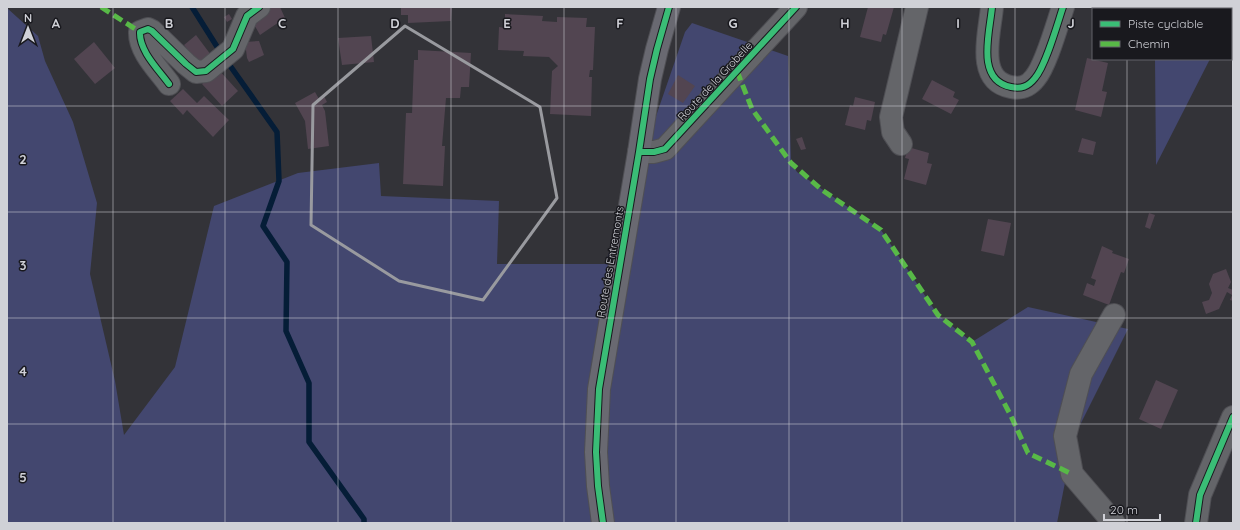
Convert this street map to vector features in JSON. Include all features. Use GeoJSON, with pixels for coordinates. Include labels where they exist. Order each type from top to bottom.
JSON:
{"type":"FeatureCollection","features":[{"type":"Feature","properties":{"kind":"main road","name":"Route des Entremonts"},"geometry":{"type":"LineString","coordinates":[[603,523],[598,486],[596,452],[599,389],[650,79],[669,7]]}},
{"type":"Feature","properties":{"kind":"street"},"geometry":{"type":"LineString","coordinates":[[169,84],[150,59],[140,38],[140,32],[148,29],[152,31],[196,72],[206,71],[233,49],[247,16],[259,7]]}},
{"type":"Feature","properties":{"kind":"street","name":"Route de la Grobelle"},"geometry":{"type":"LineString","coordinates":[[639,152],[654,152],[665,149],[796,7]]}},
{"type":"Feature","properties":{"kind":"street"},"geometry":{"type":"LineString","coordinates":[[901,144],[893,132],[891,117],[917,7]]}},
{"type":"Feature","properties":{"kind":"street"},"geometry":{"type":"LineString","coordinates":[[992,7],[987,62],[990,74],[996,81],[1020,88],[1029,85],[1040,69],[1063,7]]}},
{"type":"Feature","properties":{"kind":"street"},"geometry":{"type":"LineString","coordinates":[[1114,314],[1081,374],[1065,436],[1072,474],[1114,523]]}},
{"type":"Feature","properties":{"kind":"street"},"geometry":{"type":"LineString","coordinates":[[1196,523],[1200,495],[1233,417]]}},
{"type":"Feature","properties":{"kind":"highlighted area"},"geometry":{"type":"Polygon","coordinates":[[[405,26],[540,107],[557,198],[483,300],[399,281],[311,225],[313,105],[405,26]]]}},
{"type":"Feature","properties":{"kind":"shaded area"},"geometry":{"type":"Polygon","coordinates":[[[7,8],[38,36],[45,61],[73,122],[97,203],[90,274],[115,381],[124,435],[175,367],[214,206],[298,173],[379,163],[381,196],[499,201],[497,264],[605,264],[685,32],[692,23],[788,56],[791,163],[797,172],[881,230],[938,315],[972,342],[1028,307],[1128,329],[1074,437],[1057,523],[7,523],[7,8]]]}},
{"type":"Feature","properties":{"kind":"shaded area"},"geometry":{"type":"Polygon","coordinates":[[[1155,60],[1209,60],[1156,165],[1155,60]]]}},
{"type":"Feature","properties":{"kind":"building"},"geometry":{"type":"Polygon","coordinates":[[[272,7],[280,7],[285,18],[260,35],[252,21],[272,7]]]}},
{"type":"Feature","properties":{"kind":"building"},"geometry":{"type":"Polygon","coordinates":[[[401,7],[452,7],[451,21],[408,23],[408,15],[401,15],[401,7]]]}},
{"type":"Feature","properties":{"kind":"building"},"geometry":{"type":"Polygon","coordinates":[[[868,7],[894,7],[886,35],[883,34],[881,42],[860,37],[868,7]]]}},
{"type":"Feature","properties":{"kind":"building"},"geometry":{"type":"Polygon","coordinates":[[[229,14],[232,19],[227,22],[224,17],[229,14]]]}},
{"type":"Feature","properties":{"kind":"building"},"geometry":{"type":"Polygon","coordinates":[[[505,14],[543,16],[542,21],[557,22],[557,17],[587,18],[586,27],[595,27],[593,70],[590,70],[589,77],[592,77],[591,116],[550,114],[552,71],[558,66],[549,57],[523,56],[524,51],[498,50],[499,27],[505,28],[505,14]]]}},
{"type":"Feature","properties":{"kind":"building"},"geometry":{"type":"Polygon","coordinates":[[[196,35],[211,55],[199,64],[184,45],[196,35]]]}},
{"type":"Feature","properties":{"kind":"building"},"geometry":{"type":"Polygon","coordinates":[[[371,36],[374,62],[342,65],[338,38],[371,36]]]}},
{"type":"Feature","properties":{"kind":"building"},"geometry":{"type":"Polygon","coordinates":[[[259,41],[264,55],[249,62],[245,42],[259,41]]]}},
{"type":"Feature","properties":{"kind":"building"},"geometry":{"type":"Polygon","coordinates":[[[94,42],[115,68],[95,84],[74,59],[94,42]]]}},
{"type":"Feature","properties":{"kind":"building"},"geometry":{"type":"Polygon","coordinates":[[[418,50],[471,53],[469,87],[461,87],[460,98],[446,98],[442,146],[445,146],[443,186],[403,184],[406,113],[412,113],[414,60],[418,60],[418,50]]]}},
{"type":"Feature","properties":{"kind":"building"},"geometry":{"type":"Polygon","coordinates":[[[1087,58],[1108,63],[1102,91],[1107,92],[1101,117],[1075,110],[1087,58]]]}},
{"type":"Feature","properties":{"kind":"building"},"geometry":{"type":"Polygon","coordinates":[[[218,69],[238,91],[222,106],[202,84],[218,69]]]}},
{"type":"Feature","properties":{"kind":"building"},"geometry":{"type":"Polygon","coordinates":[[[678,75],[695,86],[683,103],[668,94],[678,75]]]}},
{"type":"Feature","properties":{"kind":"building"},"geometry":{"type":"Polygon","coordinates":[[[932,80],[955,92],[953,97],[959,100],[951,114],[922,99],[932,80]]]}},
{"type":"Feature","properties":{"kind":"building"},"geometry":{"type":"Polygon","coordinates":[[[183,89],[197,103],[204,96],[229,120],[213,137],[187,110],[183,115],[170,101],[183,89]]]}},
{"type":"Feature","properties":{"kind":"building"},"geometry":{"type":"Polygon","coordinates":[[[315,92],[319,99],[324,96],[327,102],[322,105],[325,111],[329,146],[308,149],[305,121],[295,103],[315,92]]]}},
{"type":"Feature","properties":{"kind":"building"},"geometry":{"type":"Polygon","coordinates":[[[855,97],[875,102],[871,121],[867,120],[865,130],[845,125],[850,105],[853,106],[855,97]]]}},
{"type":"Feature","properties":{"kind":"building"},"geometry":{"type":"Polygon","coordinates":[[[802,137],[806,149],[801,150],[796,139],[802,137]]]}},
{"type":"Feature","properties":{"kind":"building"},"geometry":{"type":"Polygon","coordinates":[[[1082,138],[1096,142],[1093,155],[1078,152],[1082,138]]]}},
{"type":"Feature","properties":{"kind":"building"},"geometry":{"type":"Polygon","coordinates":[[[908,147],[929,153],[927,163],[932,164],[926,185],[904,179],[909,159],[905,158],[908,147]]]}},
{"type":"Feature","properties":{"kind":"building"},"geometry":{"type":"Polygon","coordinates":[[[1149,213],[1155,215],[1150,229],[1145,227],[1149,213]]]}},
{"type":"Feature","properties":{"kind":"building"},"geometry":{"type":"Polygon","coordinates":[[[988,219],[1011,223],[1004,256],[981,251],[988,219]]]}},
{"type":"Feature","properties":{"kind":"building"},"geometry":{"type":"Polygon","coordinates":[[[1102,246],[1113,251],[1112,253],[1129,259],[1124,273],[1121,272],[1109,305],[1083,295],[1087,283],[1094,286],[1096,280],[1091,278],[1102,246]]]}},
{"type":"Feature","properties":{"kind":"building"},"geometry":{"type":"Polygon","coordinates":[[[1226,269],[1231,282],[1228,288],[1233,290],[1233,301],[1230,300],[1232,295],[1227,292],[1219,309],[1206,314],[1202,302],[1209,300],[1212,293],[1209,284],[1213,274],[1226,269]]]}},
{"type":"Feature","properties":{"kind":"building"},"geometry":{"type":"Polygon","coordinates":[[[1156,380],[1178,390],[1161,429],[1139,419],[1156,380]]]}},
{"type":"Feature","properties":{"kind":"waterway"},"geometry":{"type":"LineString","coordinates":[[192,7],[221,53]]}},
{"type":"Feature","properties":{"kind":"waterway"},"geometry":{"type":"LineString","coordinates":[[226,60],[277,132],[279,181],[263,226],[287,262],[286,331],[309,383],[309,442],[364,519],[364,523]]}},
{"type":"Feature","properties":{"kind":"marked path"},"geometry":{"type":"LineString","coordinates":[[101,7],[140,32]]}},
{"type":"Feature","properties":{"kind":"marked path"},"geometry":{"type":"LineString","coordinates":[[737,71],[752,109],[791,163],[822,190],[881,230],[938,315],[972,342],[1011,416],[1028,453],[1072,474]]}},
{"type":"Feature","properties":{"kind":"cycle path"},"geometry":{"type":"LineString","coordinates":[[169,84],[146,53],[140,32],[148,29],[152,31],[196,72],[206,71],[233,49],[247,16],[259,7]]}},
{"type":"Feature","properties":{"kind":"cycle path"},"geometry":{"type":"LineString","coordinates":[[603,523],[598,486],[596,452],[599,389],[650,79],[669,7]]}},
{"type":"Feature","properties":{"kind":"cycle path"},"geometry":{"type":"LineString","coordinates":[[639,152],[654,152],[665,149],[796,7]]}},
{"type":"Feature","properties":{"kind":"cycle path"},"geometry":{"type":"LineString","coordinates":[[992,7],[987,54],[989,65],[993,75],[1000,83],[1018,88],[1024,87],[1030,83],[1039,72],[1051,44],[1063,7]]}},
{"type":"Feature","properties":{"kind":"cycle path"},"geometry":{"type":"LineString","coordinates":[[1196,523],[1200,495],[1233,417]]}}]}
